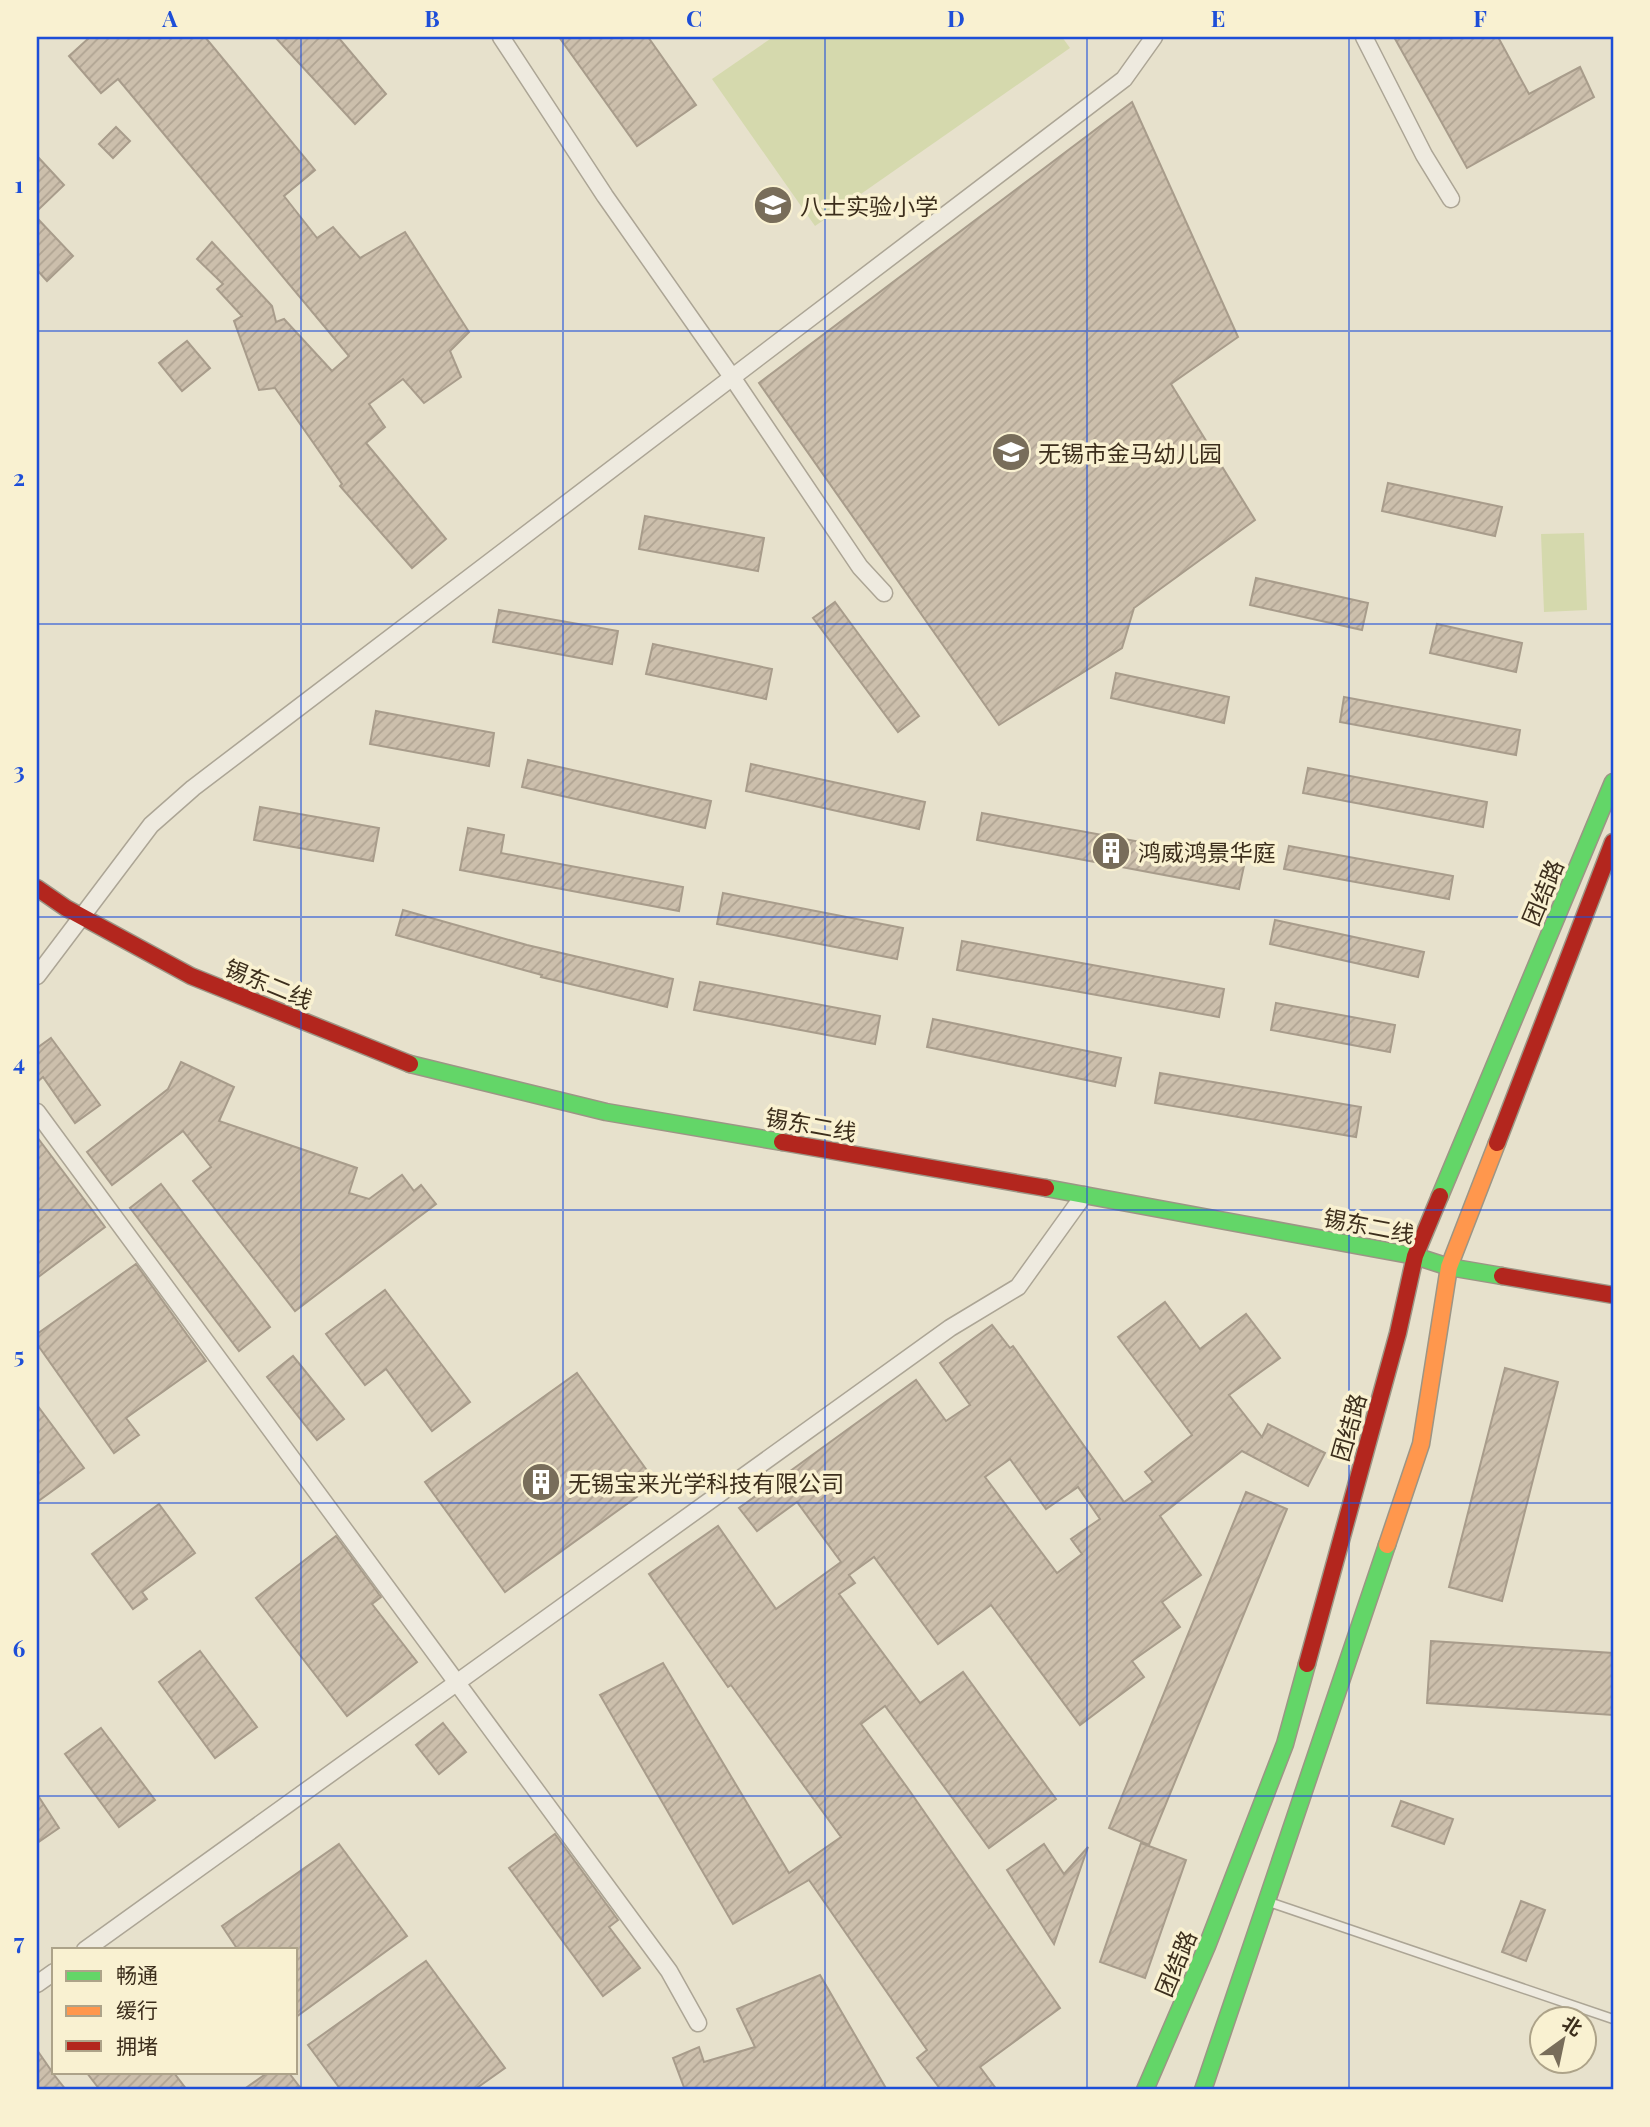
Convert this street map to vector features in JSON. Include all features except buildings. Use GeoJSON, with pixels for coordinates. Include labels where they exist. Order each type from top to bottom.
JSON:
{"type":"FeatureCollection","features":[{"type":"Feature","properties":{"kind":"main road","name":"团结路"},"geometry":{"type":"LineString","coordinates":[[1145,2090],[1207,1946],[1285,1744],[1398,1333],[1415,1256],[1613,782]]}},
{"type":"Feature","properties":{"kind":"main road","name":"团结路"},"geometry":{"type":"LineString","coordinates":[[1203,2090],[1421,1444],[1449,1267],[1613,842]]}},
{"type":"Feature","properties":{"kind":"main road","name":"锡东二线"},"geometry":{"type":"LineString","coordinates":[[37,888],[80,916],[191,976],[401,1062],[606,1112],[1084,1195],[1415,1256],[1449,1267],[1613,1295]]}},
{"type":"Feature","properties":{"kind":"street"},"geometry":{"type":"LineString","coordinates":[[501,37],[605,196],[732,377],[860,567],[884,593]]}},
{"type":"Feature","properties":{"kind":"street"},"geometry":{"type":"LineString","coordinates":[[37,976],[151,825],[193,788],[1124,79],[1154,37]]}},
{"type":"Feature","properties":{"kind":"street"},"geometry":{"type":"LineString","coordinates":[[1364,37],[1424,155],[1451,199]]}},
{"type":"Feature","properties":{"kind":"street"},"geometry":{"type":"LineString","coordinates":[[37,1112],[669,1971],[698,2023]]}},
{"type":"Feature","properties":{"kind":"street"},"geometry":{"type":"LineString","coordinates":[[88,1948],[950,1328],[1018,1287],[1084,1195]]}},
{"type":"Feature","properties":{"kind":"street"},"geometry":{"type":"LineString","coordinates":[[37,1984],[52,1973]]}},
{"type":"Feature","properties":{"kind":"lane"},"geometry":{"type":"LineString","coordinates":[[1267,1901],[1613,2019]]}},
{"type":"Feature","properties":{"kind":"green space"},"geometry":{"type":"Polygon","coordinates":[[[773,37],[1062,37],[1070,48],[815,226],[712,79],[773,37]]]}},
{"type":"Feature","properties":{"kind":"green space"},"geometry":{"type":"Polygon","coordinates":[[[1584,533],[1587,610],[1544,612],[1541,534],[1584,533]]]}},
{"type":"Feature","properties":{"kind":"traffic: fast"},"geometry":{"type":"LineString","coordinates":[[1440,1196],[1613,782]]}},
{"type":"Feature","properties":{"kind":"traffic: fast"},"geometry":{"type":"LineString","coordinates":[[410,1064],[606,1112],[782,1142]]}},
{"type":"Feature","properties":{"kind":"traffic: fast"},"geometry":{"type":"LineString","coordinates":[[1046,1188],[1415,1256],[1449,1267],[1502,1276]]}},
{"type":"Feature","properties":{"kind":"traffic: fast"},"geometry":{"type":"LineString","coordinates":[[1203,2090],[1387,1545]]}},
{"type":"Feature","properties":{"kind":"traffic: fast"},"geometry":{"type":"LineString","coordinates":[[1145,2090],[1207,1946],[1285,1744],[1307,1664]]}},
{"type":"Feature","properties":{"kind":"traffic: slow"},"geometry":{"type":"LineString","coordinates":[[1387,1545],[1421,1444],[1449,1267],[1497,1143]]}},
{"type":"Feature","properties":{"kind":"traffic: jam"},"geometry":{"type":"LineString","coordinates":[[1497,1143],[1613,842]]}},
{"type":"Feature","properties":{"kind":"traffic: jam"},"geometry":{"type":"LineString","coordinates":[[37,888],[66,908],[191,976],[410,1064]]}},
{"type":"Feature","properties":{"kind":"traffic: jam"},"geometry":{"type":"LineString","coordinates":[[782,1142],[1046,1188]]}},
{"type":"Feature","properties":{"kind":"traffic: jam"},"geometry":{"type":"LineString","coordinates":[[1307,1664],[1398,1333],[1415,1256],[1440,1196]]}},
{"type":"Feature","properties":{"kind":"traffic: jam"},"geometry":{"type":"LineString","coordinates":[[1502,1276],[1613,1295]]}},
{"type":"Feature","properties":{"kind":"place","name":"八士实验小学"},"geometry":{"type":"Point","coordinates":[773,205]}},
{"type":"Feature","properties":{"kind":"place","name":"无锡市金马幼儿园"},"geometry":{"type":"Point","coordinates":[1011,452]}},
{"type":"Feature","properties":{"kind":"place","name":"鸿威鸿景华庭"},"geometry":{"type":"Point","coordinates":[1111,851]}},
{"type":"Feature","properties":{"kind":"place","name":"无锡宝来光学科技有限公司"},"geometry":{"type":"Point","coordinates":[541,1482]}}]}
